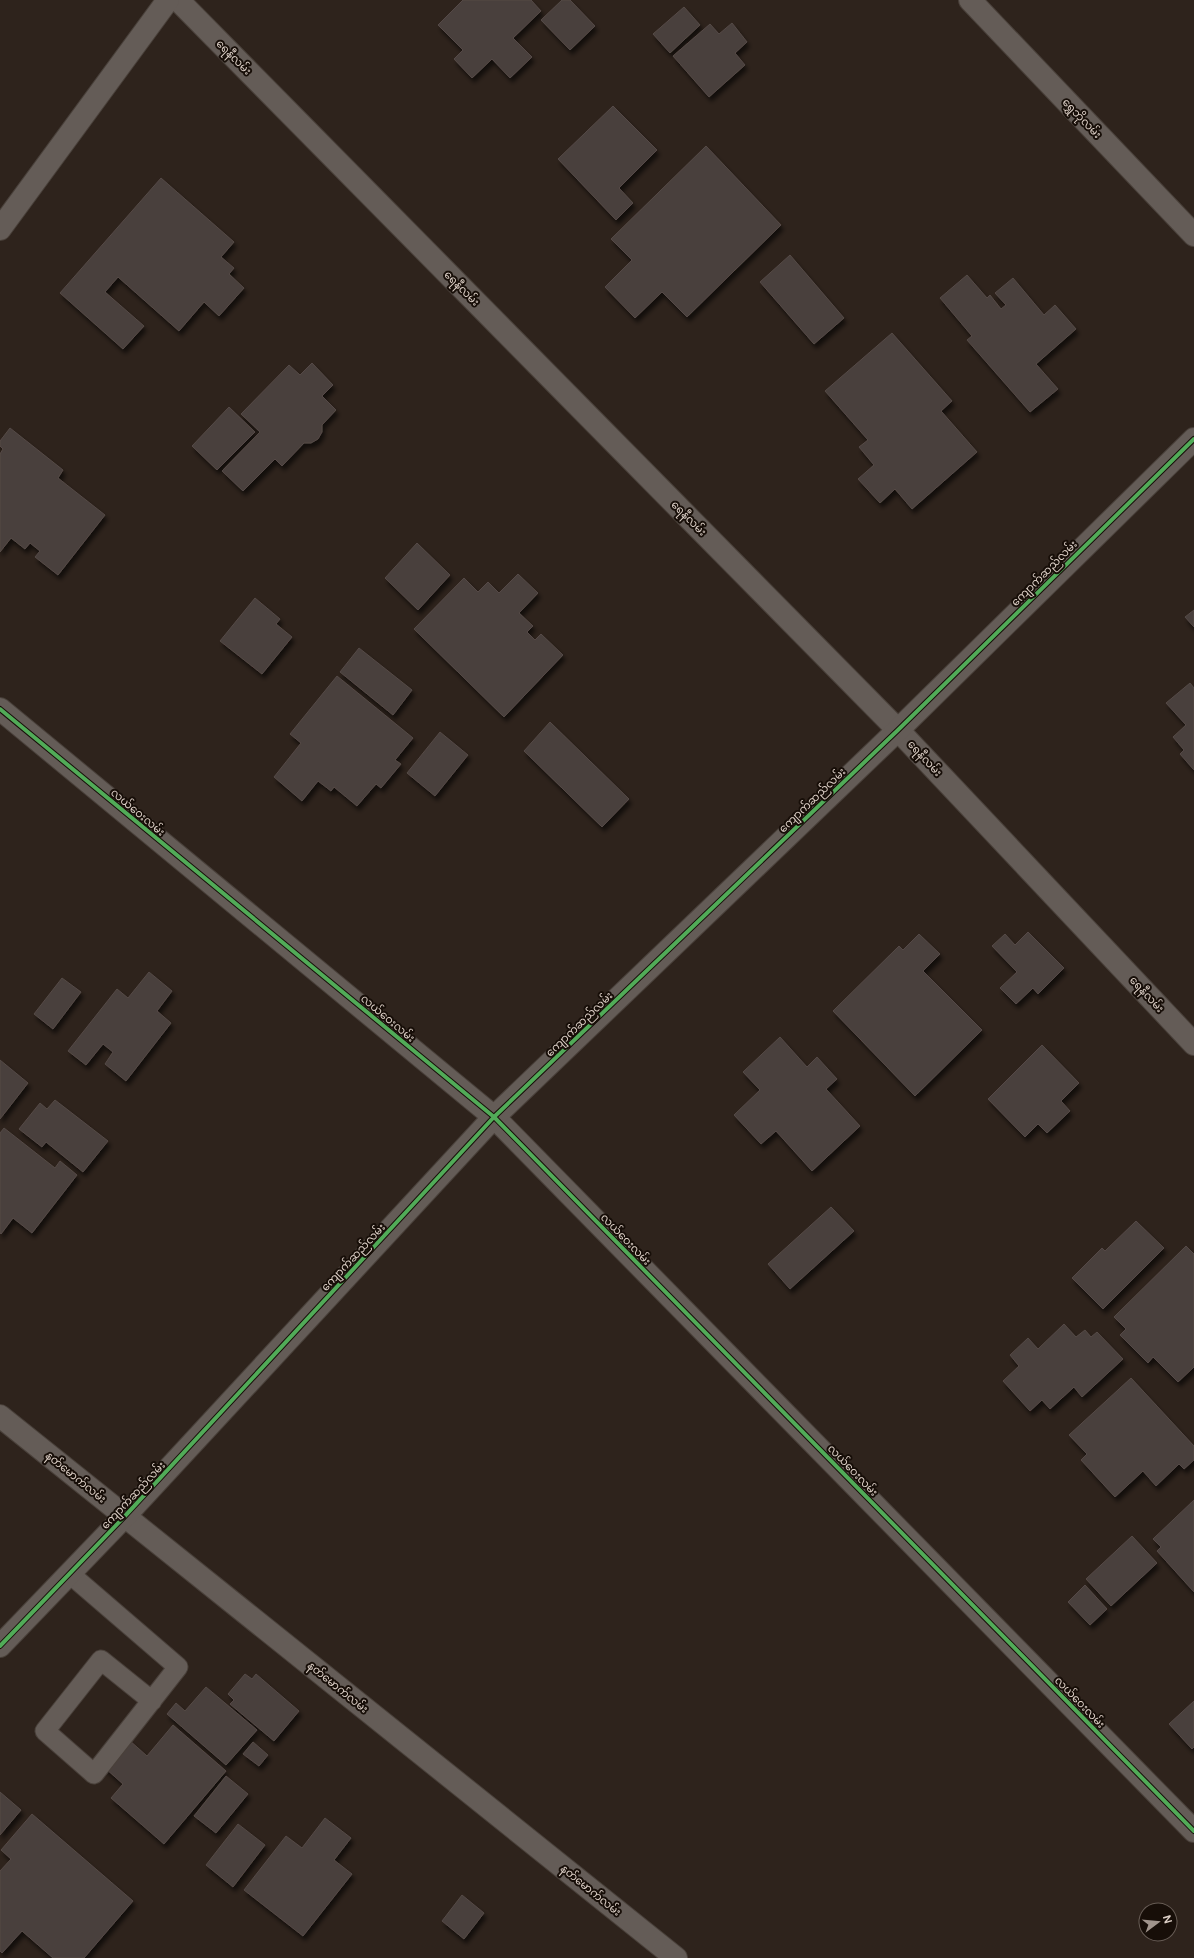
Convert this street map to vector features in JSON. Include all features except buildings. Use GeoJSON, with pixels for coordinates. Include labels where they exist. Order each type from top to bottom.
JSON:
{"type":"FeatureCollection","features":[{"type":"Feature","properties":{"kind":"street"},"geometry":{"type":"LineString","coordinates":[[0,229],[168,0]]}},
{"type":"Feature","properties":{"kind":"street","name":"ရေနီလမ်း"},"geometry":{"type":"LineString","coordinates":[[178,0],[898,730],[1194,1044]]}},
{"type":"Feature","properties":{"kind":"street","name":"ရွှေဘိုလမ်း"},"geometry":{"type":"LineString","coordinates":[[970,0],[1194,235]]}},
{"type":"Feature","properties":{"kind":"street","name":"ကျောက်ဆည်လမ်း"},"geometry":{"type":"LineString","coordinates":[[0,1646],[126,1516],[494,1117],[898,730],[1194,439]]}},
{"type":"Feature","properties":{"kind":"street","name":"လယ်ဝေးလမ်း"},"geometry":{"type":"LineString","coordinates":[[0,709],[494,1117],[1194,1831]]}},
{"type":"Feature","properties":{"kind":"street","name":"နတ်မောက်လမ်း"},"geometry":{"type":"LineString","coordinates":[[0,1416],[676,1958]]}},
{"type":"Feature","properties":{"kind":"lane"},"geometry":{"type":"LineString","coordinates":[[70,1574],[178,1667],[152,1701],[94,1774],[45,1731],[101,1660],[152,1701]]}},
{"type":"Feature","properties":{"kind":"cycle path"},"geometry":{"type":"LineString","coordinates":[[0,1646],[125,1516],[494,1117],[898,730],[1194,439]]}},
{"type":"Feature","properties":{"kind":"cycle path"},"geometry":{"type":"LineString","coordinates":[[0,709],[494,1117],[1194,1831]]}}]}
